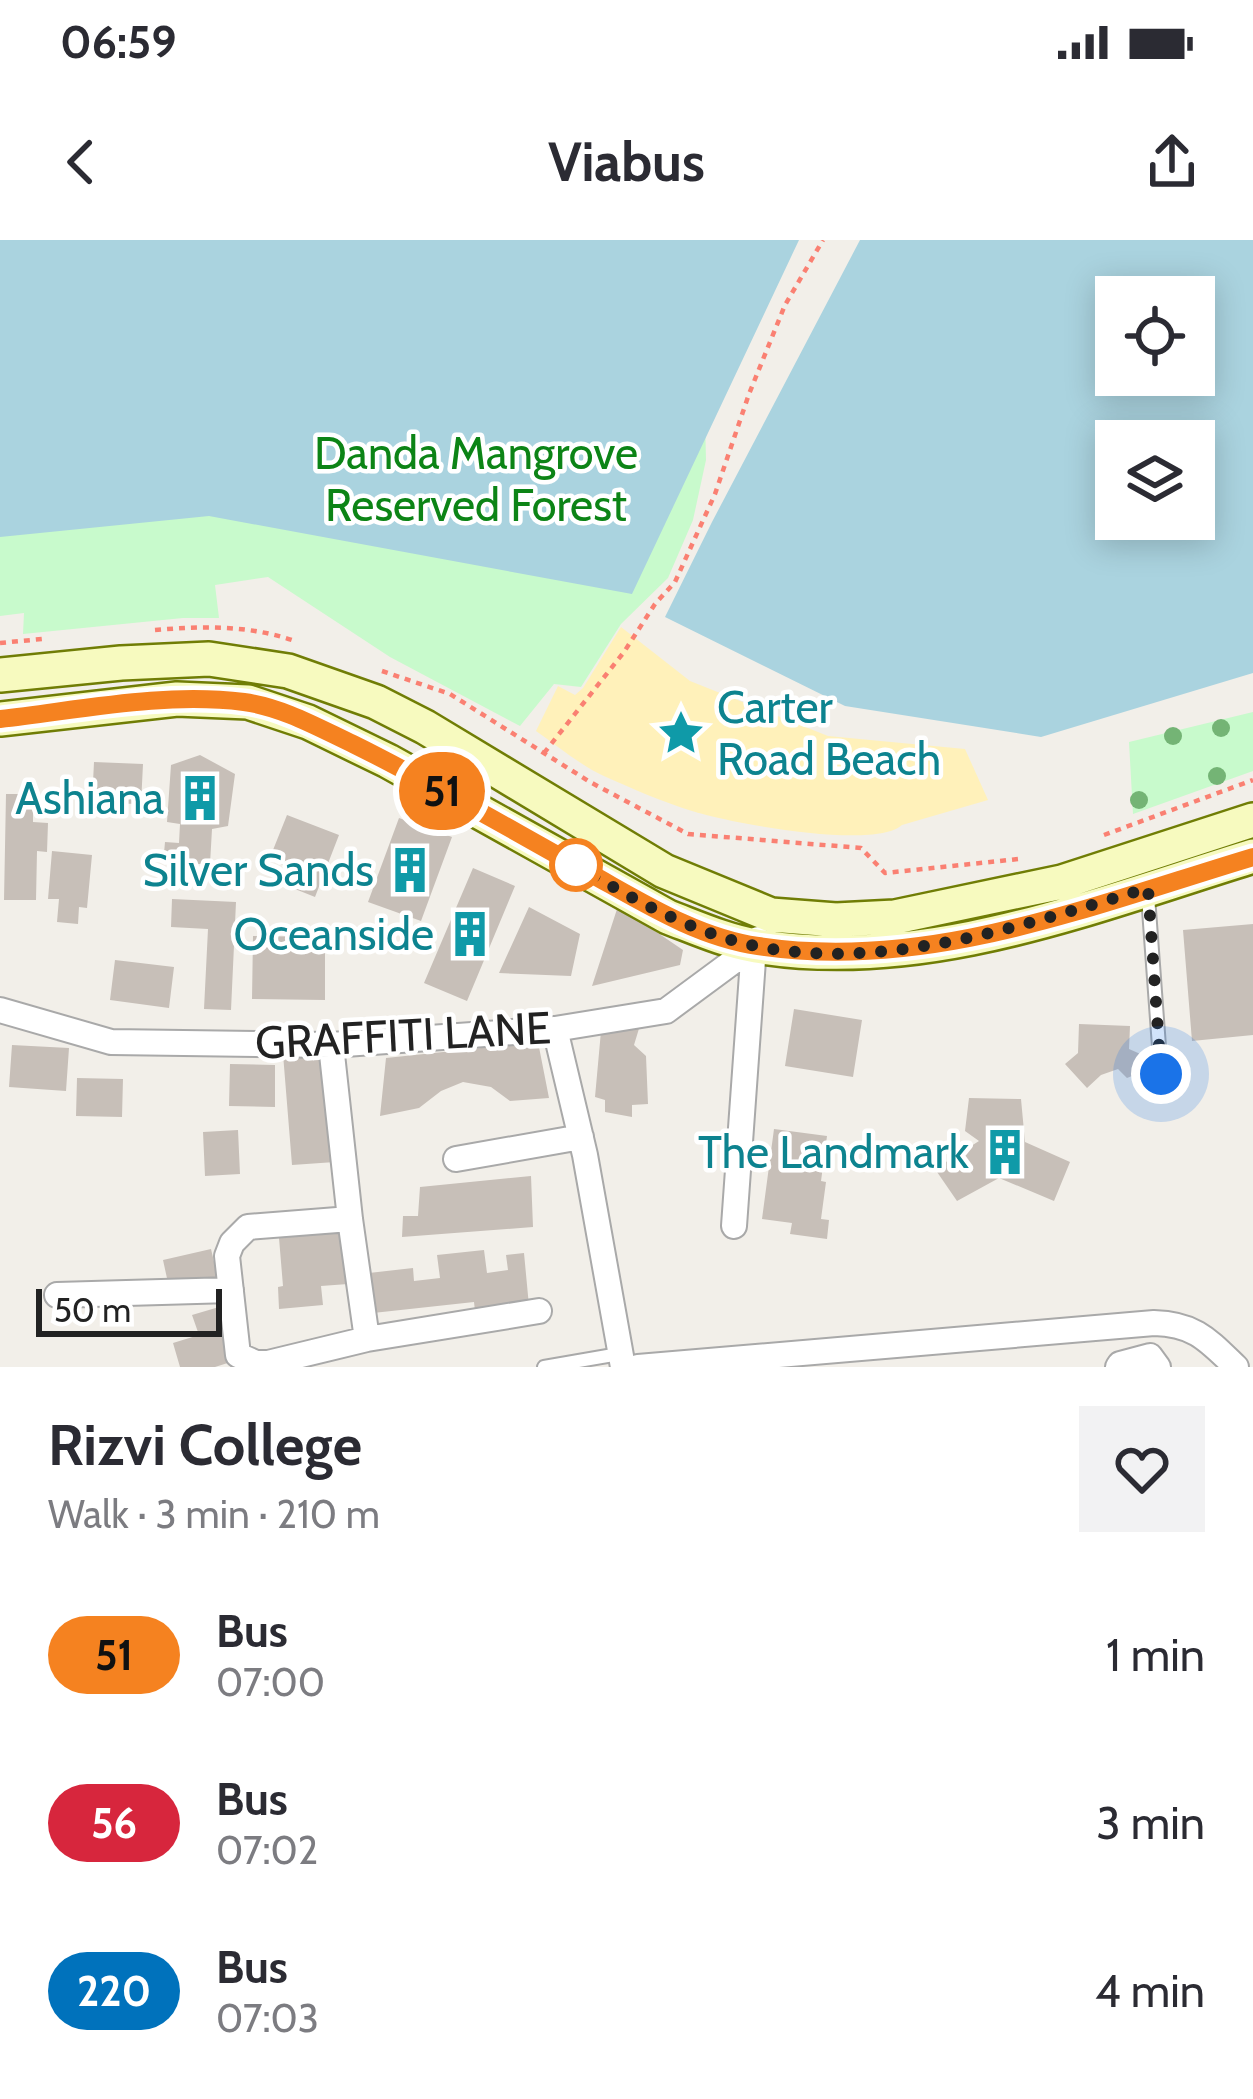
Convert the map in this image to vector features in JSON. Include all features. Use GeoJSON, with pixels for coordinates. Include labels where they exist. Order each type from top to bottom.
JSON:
{"type":"FeatureCollection","features":[{"type":"Feature","properties":{"kind":"main road"},"geometry":{"type":"LineString","coordinates":[[0,675],[209,659],[288,671],[376,702],[664,871],[771,915],[836,920],[895,917],[1062,882],[1253,820]]}},
{"type":"Feature","properties":{"kind":"main road"},"geometry":{"type":"LineString","coordinates":[[0,719],[177,699],[248,702],[308,722],[388,761],[668,917],[754,946],[876,952],[950,942],[1035,922],[1253,856]]}},
{"type":"Feature","properties":{"kind":"street","name":"GRAFFITI LANE"},"geometry":{"type":"LineString","coordinates":[[0,1010],[111,1042],[331,1045],[555,1029],[666,1011],[754,946],[771,915]]}},
{"type":"Feature","properties":{"kind":"street"},"geometry":{"type":"LineString","coordinates":[[734,1226],[754,946]]}},
{"type":"Feature","properties":{"kind":"street"},"geometry":{"type":"LineString","coordinates":[[555,1029],[627,1363],[1154,1323],[1195,1330],[1236,1367]]}},
{"type":"Feature","properties":{"kind":"street"},"geometry":{"type":"LineString","coordinates":[[331,1045],[367,1339]]}},
{"type":"Feature","properties":{"kind":"street"},"geometry":{"type":"LineString","coordinates":[[456,1159],[581,1137]]}},
{"type":"Feature","properties":{"kind":"street"},"geometry":{"type":"LineString","coordinates":[[350,1219],[248,1227],[232,1243],[227,1256],[238,1355],[268,1364],[367,1339],[538,1311]]}},
{"type":"Feature","properties":{"kind":"street"},"geometry":{"type":"LineString","coordinates":[[57,1295],[231,1290]]}},
{"type":"Feature","properties":{"kind":"street"},"geometry":{"type":"LineString","coordinates":[[1118,1367],[1150,1356],[1158,1367]]}},
{"type":"Feature","properties":{"kind":"lane"},"geometry":{"type":"LineString","coordinates":[[1148,888],[1161,1074]]}},
{"type":"Feature","properties":{"kind":"lane"},"geometry":{"type":"LineString","coordinates":[[544,1367],[627,1363]]}},
{"type":"Feature","properties":{"kind":"path"},"geometry":{"type":"LineString","coordinates":[[544,753],[675,582],[715,494],[785,305],[823,240]]}},
{"type":"Feature","properties":{"kind":"path"},"geometry":{"type":"LineString","coordinates":[[143,631],[208,626],[293,640]]}},
{"type":"Feature","properties":{"kind":"path"},"geometry":{"type":"LineString","coordinates":[[0,644],[56,638]]}},
{"type":"Feature","properties":{"kind":"path"},"geometry":{"type":"LineString","coordinates":[[382,671],[450,694],[590,782],[688,834],[861,848],[885,873],[1024,859]]}},
{"type":"Feature","properties":{"kind":"path"},"geometry":{"type":"LineString","coordinates":[[1088,842],[1253,780]]}},
{"type":"Feature","properties":{"kind":"sand","name":"Carter Road Beach"},"geometry":{"type":"Polygon","coordinates":[[[621,627],[690,681],[828,736],[965,749],[988,800],[887,832],[833,835],[711,816],[606,777],[536,731],[558,686],[575,695],[583,688],[621,627]]]}},
{"type":"Feature","properties":{"kind":"green space","name":"Danda Mangrove Reserved Forest"},"geometry":{"type":"Polygon","coordinates":[[[0,240],[705,419],[706,460],[693,520],[668,578],[621,624],[581,687],[554,684],[520,726],[390,657],[268,577],[215,585],[219,618],[23,634],[24,613],[0,616],[0,240]]]}},
{"type":"Feature","properties":{"kind":"green space"},"geometry":{"type":"Polygon","coordinates":[[[1253,712],[1253,771],[1133,814],[1129,742],[1253,712]]]}},
{"type":"Feature","properties":{"kind":"water","name":"Danda Mangrove Reserved Forest"},"geometry":{"type":"Polygon","coordinates":[[[0,240],[799,240],[632,594],[209,516],[0,537],[0,240]]]}},
{"type":"Feature","properties":{"kind":"water"},"geometry":{"type":"Polygon","coordinates":[[[860,240],[1253,240],[1253,673],[1041,737],[845,706],[665,617],[860,240]]]}},
{"type":"Feature","properties":{"kind":"building","name":"Ashiana"},"geometry":{"type":"Polygon","coordinates":[[[200,755],[235,774],[228,826],[212,829],[210,864],[163,864],[165,842],[179,843],[180,824],[167,822],[171,765],[200,755]]]}},
{"type":"Feature","properties":{"kind":"building"},"geometry":{"type":"Polygon","coordinates":[[[94,762],[143,764],[141,804],[92,803],[94,762]]]}},
{"type":"Feature","properties":{"kind":"building"},"geometry":{"type":"Polygon","coordinates":[[[6,794],[33,794],[33,822],[48,823],[47,852],[37,851],[36,900],[4,900],[6,794]]]}},
{"type":"Feature","properties":{"kind":"building"},"geometry":{"type":"Polygon","coordinates":[[[287,815],[339,835],[315,897],[280,883],[287,867],[269,860],[287,815]]]}},
{"type":"Feature","properties":{"kind":"building","name":"Silver Sands"},"geometry":{"type":"Polygon","coordinates":[[[399,818],[452,837],[421,921],[368,902],[399,818]]]}},
{"type":"Feature","properties":{"kind":"building"},"geometry":{"type":"Polygon","coordinates":[[[52,851],[92,855],[87,908],[79,907],[78,924],[57,922],[59,899],[48,899],[52,851]]]}},
{"type":"Feature","properties":{"kind":"building","name":"Oceanside"},"geometry":{"type":"Polygon","coordinates":[[[473,868],[515,886],[467,1001],[424,983],[473,868]]]}},
{"type":"Feature","properties":{"kind":"building"},"geometry":{"type":"Polygon","coordinates":[[[172,899],[236,902],[231,1010],[204,1009],[208,929],[171,927],[172,899]]]}},
{"type":"Feature","properties":{"kind":"building"},"geometry":{"type":"Polygon","coordinates":[[[618,906],[683,950],[680,965],[592,986],[618,906]]]}},
{"type":"Feature","properties":{"kind":"building"},"geometry":{"type":"Polygon","coordinates":[[[529,907],[580,934],[571,976],[499,973],[529,907]]]}},
{"type":"Feature","properties":{"kind":"building"},"geometry":{"type":"Polygon","coordinates":[[[1253,924],[1253,1035],[1192,1041],[1183,930],[1253,924]]]}},
{"type":"Feature","properties":{"kind":"building"},"geometry":{"type":"Polygon","coordinates":[[[253,936],[325,937],[325,1000],[252,999],[253,936]]]}},
{"type":"Feature","properties":{"kind":"building"},"geometry":{"type":"Polygon","coordinates":[[[115,960],[174,967],[169,1008],[110,1000],[115,960]]]}},
{"type":"Feature","properties":{"kind":"building"},"geometry":{"type":"Polygon","coordinates":[[[794,1009],[862,1020],[853,1077],[785,1066],[794,1009]]]}},
{"type":"Feature","properties":{"kind":"building"},"geometry":{"type":"Polygon","coordinates":[[[641,1022],[634,1045],[646,1056],[648,1104],[632,1105],[632,1117],[605,1112],[605,1100],[595,1097],[601,1031],[641,1022]]]}},
{"type":"Feature","properties":{"kind":"building"},"geometry":{"type":"Polygon","coordinates":[[[1079,1024],[1130,1026],[1129,1049],[1145,1056],[1137,1074],[1127,1078],[1118,1069],[1101,1075],[1087,1088],[1065,1064],[1078,1053],[1079,1024]]]}},
{"type":"Feature","properties":{"kind":"building"},"geometry":{"type":"Polygon","coordinates":[[[538,1042],[549,1098],[510,1101],[491,1087],[463,1082],[419,1108],[380,1116],[386,1058],[538,1042]]]}},
{"type":"Feature","properties":{"kind":"building"},"geometry":{"type":"Polygon","coordinates":[[[12,1045],[69,1048],[66,1091],[9,1087],[12,1045]]]}},
{"type":"Feature","properties":{"kind":"building"},"geometry":{"type":"Polygon","coordinates":[[[283,1054],[325,1057],[335,1162],[292,1165],[283,1054]]]}},
{"type":"Feature","properties":{"kind":"building"},"geometry":{"type":"Polygon","coordinates":[[[230,1064],[275,1065],[275,1107],[229,1106],[230,1064]]]}},
{"type":"Feature","properties":{"kind":"building"},"geometry":{"type":"Polygon","coordinates":[[[77,1078],[123,1079],[122,1117],[76,1116],[77,1078]]]}},
{"type":"Feature","properties":{"kind":"building","name":"The Landmark"},"geometry":{"type":"Polygon","coordinates":[[[969,1098],[1021,1099],[1025,1142],[1070,1162],[1054,1201],[999,1178],[957,1201],[935,1169],[979,1141],[965,1131],[969,1098]]]}},
{"type":"Feature","properties":{"kind":"building"},"geometry":{"type":"Polygon","coordinates":[[[774,1129],[827,1136],[821,1219],[829,1220],[827,1239],[790,1234],[792,1223],[762,1219],[774,1129]]]}},
{"type":"Feature","properties":{"kind":"building"},"geometry":{"type":"Polygon","coordinates":[[[238,1130],[240,1174],[205,1176],[203,1132],[238,1130]]]}},
{"type":"Feature","properties":{"kind":"building"},"geometry":{"type":"Polygon","coordinates":[[[531,1176],[533,1227],[402,1237],[403,1216],[418,1216],[420,1187],[531,1176]]]}},
{"type":"Feature","properties":{"kind":"building"},"geometry":{"type":"Polygon","coordinates":[[[344,1232],[348,1284],[321,1286],[323,1305],[279,1309],[278,1287],[283,1286],[279,1238],[344,1232]]]}},
{"type":"Feature","properties":{"kind":"building"},"geometry":{"type":"Polygon","coordinates":[[[211,1249],[220,1287],[170,1292],[163,1260],[211,1249]]]}},
{"type":"Feature","properties":{"kind":"building"},"geometry":{"type":"Polygon","coordinates":[[[484,1250],[487,1273],[508,1270],[506,1255],[524,1253],[529,1306],[475,1311],[474,1302],[373,1313],[369,1273],[413,1268],[414,1281],[440,1278],[437,1255],[484,1250]]]}},
{"type":"Feature","properties":{"kind":"building"},"geometry":{"type":"Polygon","coordinates":[[[219,1307],[223,1320],[240,1315],[253,1355],[215,1367],[180,1367],[173,1343],[199,1335],[192,1315],[219,1307]]]}},
{"type":"Feature","properties":{"kind":"bus line","name":"51"},"geometry":{"type":"LineString","coordinates":[[0,719],[177,699],[248,702],[308,722],[388,761],[668,917],[754,946],[876,952],[950,942],[1035,922],[1253,857]]}},
{"type":"Feature","properties":{"kind":"place","name":"Carter Road Beach"},"geometry":{"type":"Point","coordinates":[681,733]}},
{"type":"Feature","properties":{"kind":"place","name":"Ashiana"},"geometry":{"type":"Point","coordinates":[200,798]}},
{"type":"Feature","properties":{"kind":"place","name":"Silver Sands"},"geometry":{"type":"Point","coordinates":[410,870]}},
{"type":"Feature","properties":{"kind":"place","name":"Oceanside"},"geometry":{"type":"Point","coordinates":[470,934]}},
{"type":"Feature","properties":{"kind":"place","name":"The Landmark"},"geometry":{"type":"Point","coordinates":[1005,1152]}},
{"type":"Feature","properties":{"kind":"route"},"geometry":{"type":"LineString","coordinates":[[576,865],[668,917],[718,936],[754,946],[814,952],[876,952],[950,942],[1148,888],[1161,1074]]}}]}
